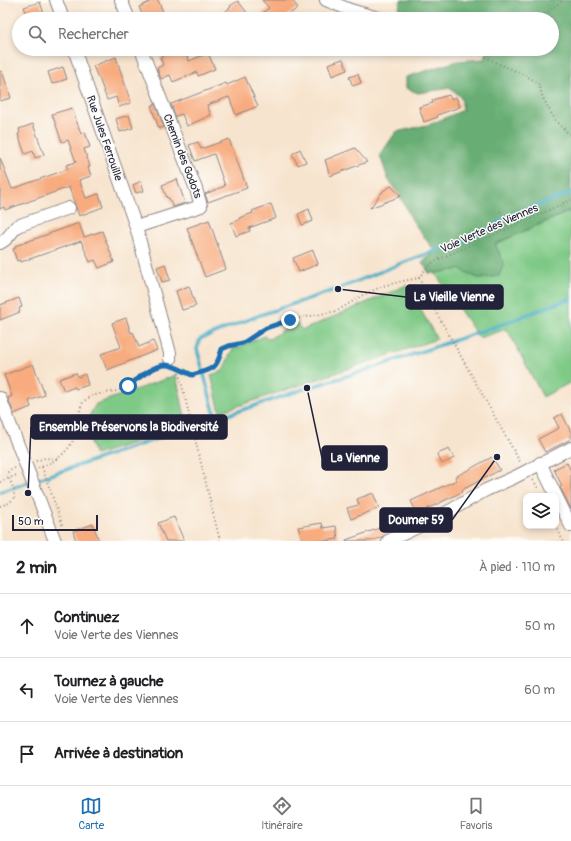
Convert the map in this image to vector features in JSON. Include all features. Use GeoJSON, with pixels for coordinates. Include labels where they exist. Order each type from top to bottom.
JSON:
{"type":"FeatureCollection","features":[{"type":"Feature","properties":{"kind":"street"},"geometry":{"type":"LineString","coordinates":[[56,0],[60,12]]}},
{"type":"Feature","properties":{"kind":"street"},"geometry":{"type":"LineString","coordinates":[[121,0],[126,12]]}},
{"type":"Feature","properties":{"kind":"street"},"geometry":{"type":"LineString","coordinates":[[326,0],[357,12]]}},
{"type":"Feature","properties":{"kind":"street","name":"Rue Jules Ferrouille"},"geometry":{"type":"LineString","coordinates":[[76,56],[136,227]]}},
{"type":"Feature","properties":{"kind":"street","name":"Chemin des Godots"},"geometry":{"type":"LineString","coordinates":[[136,227],[201,206],[196,188],[144,56]]}},
{"type":"Feature","properties":{"kind":"street"},"geometry":{"type":"LineString","coordinates":[[0,243],[8,238],[17,226],[69,208]]}},
{"type":"Feature","properties":{"kind":"street"},"geometry":{"type":"LineString","coordinates":[[136,227],[168,346],[169,363]]}},
{"type":"Feature","properties":{"kind":"street"},"geometry":{"type":"LineString","coordinates":[[0,398],[55,541]]}},
{"type":"Feature","properties":{"kind":"street"},"geometry":{"type":"LineString","coordinates":[[388,541],[437,518],[486,490],[571,448]]}},
{"type":"Feature","properties":{"kind":"street"},"geometry":{"type":"LineString","coordinates":[[540,463],[571,526]]}},
{"type":"Feature","properties":{"kind":"path"},"geometry":{"type":"LineString","coordinates":[[548,12],[563,0]]}},
{"type":"Feature","properties":{"kind":"path"},"geometry":{"type":"LineString","coordinates":[[484,56],[525,75],[538,83],[543,98],[555,120],[571,136]]}},
{"type":"Feature","properties":{"kind":"path","name":"Voie Verte des Viennes"},"geometry":{"type":"LineString","coordinates":[[419,278],[424,270],[433,262],[571,200]]}},
{"type":"Feature","properties":{"kind":"path"},"geometry":{"type":"LineString","coordinates":[[500,211],[508,228]]}},
{"type":"Feature","properties":{"kind":"path"},"geometry":{"type":"LineString","coordinates":[[0,482],[9,478],[30,478],[42,466],[58,459],[67,450],[77,434],[82,404],[89,398],[117,391],[128,386],[147,372],[169,363],[192,375],[211,370],[218,362],[222,349],[243,343],[266,328],[290,320],[337,311],[363,295],[383,286],[419,278],[521,465]]}},
{"type":"Feature","properties":{"kind":"path"},"geometry":{"type":"LineString","coordinates":[[178,369],[220,541]]}},
{"type":"Feature","properties":{"kind":"path"},"geometry":{"type":"LineString","coordinates":[[42,466],[48,482]]}},
{"type":"Feature","properties":{"kind":"path"},"geometry":{"type":"LineString","coordinates":[[0,506],[9,503],[14,498],[14,490],[9,478]]}},
{"type":"Feature","properties":{"kind":"path"},"geometry":{"type":"LineString","coordinates":[[557,529],[563,541]]}},
{"type":"Feature","properties":{"kind":"green space"},"geometry":{"type":"Polygon","coordinates":[[[401,0],[571,0],[571,210],[495,244],[504,264],[499,276],[480,279],[460,269],[429,273],[422,262],[435,252],[412,220],[400,196],[388,179],[380,155],[396,132],[431,124],[463,110],[461,98],[451,88],[418,93],[406,88],[406,77],[457,61],[484,59],[485,56],[559,56],[559,12],[398,11],[401,0]]]}},
{"type":"Feature","properties":{"kind":"green space"},"geometry":{"type":"Polygon","coordinates":[[[571,211],[571,382],[543,397],[507,329],[479,338],[435,273],[460,269],[480,279],[504,264],[495,244],[571,211]]]}},
{"type":"Feature","properties":{"kind":"green space"},"geometry":{"type":"Polygon","coordinates":[[[407,285],[437,339],[220,412],[211,375],[223,371],[232,350],[264,336],[269,339],[295,323],[303,330],[407,285]]]}},
{"type":"Feature","properties":{"kind":"green space"},"geometry":{"type":"Polygon","coordinates":[[[176,375],[187,426],[95,455],[84,425],[96,404],[176,375]]]}},
{"type":"Feature","properties":{"kind":"building"},"geometry":{"type":"Polygon","coordinates":[[[154,0],[158,0],[163,12],[141,12],[139,7],[154,0]]]}},
{"type":"Feature","properties":{"kind":"building"},"geometry":{"type":"Polygon","coordinates":[[[262,0],[292,0],[298,8],[292,12],[264,12],[269,8],[262,0]]]}},
{"type":"Feature","properties":{"kind":"building"},"geometry":{"type":"Polygon","coordinates":[[[238,1],[247,12],[225,12],[231,7],[230,6],[238,1]]]}},
{"type":"Feature","properties":{"kind":"building"},"geometry":{"type":"Polygon","coordinates":[[[40,2],[43,12],[26,12],[24,7],[40,2]]]}},
{"type":"Feature","properties":{"kind":"building"},"geometry":{"type":"Polygon","coordinates":[[[187,56],[189,61],[201,56],[209,56],[215,69],[198,76],[197,72],[173,82],[170,75],[161,79],[157,68],[163,65],[160,57],[187,56]]]}},
{"type":"Feature","properties":{"kind":"building"},"geometry":{"type":"Polygon","coordinates":[[[116,57],[131,103],[119,107],[116,97],[107,100],[93,66],[116,57]]]}},
{"type":"Feature","properties":{"kind":"building"},"geometry":{"type":"Polygon","coordinates":[[[343,59],[347,70],[332,76],[328,64],[343,59]]]}},
{"type":"Feature","properties":{"kind":"building"},"geometry":{"type":"Polygon","coordinates":[[[63,67],[67,79],[52,84],[48,72],[63,67]]]}},
{"type":"Feature","properties":{"kind":"building"},"geometry":{"type":"Polygon","coordinates":[[[0,71],[2,71],[11,98],[0,101],[0,71]]]}},
{"type":"Feature","properties":{"kind":"building"},"geometry":{"type":"Polygon","coordinates":[[[358,74],[361,83],[353,86],[349,77],[358,74]]]}},
{"type":"Feature","properties":{"kind":"building"},"geometry":{"type":"Polygon","coordinates":[[[245,77],[258,106],[236,115],[229,97],[207,105],[211,115],[187,126],[182,114],[175,116],[171,104],[226,83],[227,85],[245,77]]]}},
{"type":"Feature","properties":{"kind":"building"},"geometry":{"type":"Polygon","coordinates":[[[449,95],[451,99],[456,97],[460,107],[437,115],[438,117],[424,122],[419,107],[433,103],[432,100],[449,95]]]}},
{"type":"Feature","properties":{"kind":"building"},"geometry":{"type":"Polygon","coordinates":[[[155,104],[164,127],[159,129],[151,106],[155,104]]]}},
{"type":"Feature","properties":{"kind":"building"},"geometry":{"type":"Polygon","coordinates":[[[72,108],[81,134],[85,132],[90,147],[84,149],[90,167],[88,167],[91,176],[79,180],[86,198],[99,194],[103,207],[79,216],[69,187],[5,210],[4,207],[0,209],[0,158],[12,189],[68,169],[66,165],[76,162],[68,140],[62,142],[52,114],[72,108]]]}},
{"type":"Feature","properties":{"kind":"building"},"geometry":{"type":"Polygon","coordinates":[[[129,115],[133,128],[120,132],[116,119],[129,115]]]}},
{"type":"Feature","properties":{"kind":"building"},"geometry":{"type":"Polygon","coordinates":[[[33,124],[44,155],[35,158],[33,151],[25,154],[18,134],[20,133],[19,129],[33,124]]]}},
{"type":"Feature","properties":{"kind":"building"},"geometry":{"type":"Polygon","coordinates":[[[229,139],[247,188],[208,202],[205,194],[225,186],[214,154],[195,161],[189,145],[198,142],[201,149],[229,139]]]}},
{"type":"Feature","properties":{"kind":"building"},"geometry":{"type":"Polygon","coordinates":[[[355,148],[367,162],[330,176],[325,160],[355,148]]]}},
{"type":"Feature","properties":{"kind":"building"},"geometry":{"type":"Polygon","coordinates":[[[300,149],[306,162],[298,165],[292,154],[300,149]]]}},
{"type":"Feature","properties":{"kind":"building"},"geometry":{"type":"Polygon","coordinates":[[[177,179],[185,203],[173,207],[169,198],[167,198],[162,185],[177,179]]]}},
{"type":"Feature","properties":{"kind":"building"},"geometry":{"type":"Polygon","coordinates":[[[141,181],[144,191],[136,193],[133,185],[141,181]]]}},
{"type":"Feature","properties":{"kind":"building"},"geometry":{"type":"Polygon","coordinates":[[[391,186],[401,196],[370,208],[383,191],[391,186]]]}},
{"type":"Feature","properties":{"kind":"building"},"geometry":{"type":"Polygon","coordinates":[[[271,204],[276,218],[249,228],[250,231],[236,236],[231,223],[239,220],[239,218],[253,213],[252,211],[271,204]]]}},
{"type":"Feature","properties":{"kind":"building"},"geometry":{"type":"Polygon","coordinates":[[[309,209],[313,221],[302,225],[298,214],[309,209]]]}},
{"type":"Feature","properties":{"kind":"building"},"geometry":{"type":"Polygon","coordinates":[[[209,220],[226,269],[205,277],[187,228],[209,220]]]}},
{"type":"Feature","properties":{"kind":"building"},"geometry":{"type":"Polygon","coordinates":[[[79,223],[84,237],[102,231],[114,262],[99,268],[95,260],[90,262],[81,241],[21,262],[20,260],[17,261],[13,249],[16,248],[15,246],[79,223]]]}},
{"type":"Feature","properties":{"kind":"building"},"geometry":{"type":"Polygon","coordinates":[[[313,250],[318,264],[299,272],[293,258],[313,250]]]}},
{"type":"Feature","properties":{"kind":"building"},"geometry":{"type":"Polygon","coordinates":[[[165,264],[170,280],[162,282],[157,267],[165,264]]]}},
{"type":"Feature","properties":{"kind":"building"},"geometry":{"type":"Polygon","coordinates":[[[189,286],[196,306],[182,310],[176,291],[189,286]]]}},
{"type":"Feature","properties":{"kind":"building"},"geometry":{"type":"Polygon","coordinates":[[[19,298],[22,307],[19,308],[20,312],[0,320],[0,305],[19,298]]]}},
{"type":"Feature","properties":{"kind":"building"},"geometry":{"type":"Polygon","coordinates":[[[126,318],[131,333],[133,332],[139,347],[153,341],[157,350],[107,370],[101,354],[121,347],[112,323],[126,318]]]}},
{"type":"Feature","properties":{"kind":"building"},"geometry":{"type":"Polygon","coordinates":[[[33,364],[45,395],[29,401],[31,407],[14,414],[8,398],[12,396],[4,375],[33,364]]]}},
{"type":"Feature","properties":{"kind":"building"},"geometry":{"type":"Polygon","coordinates":[[[76,373],[78,377],[85,374],[88,385],[76,389],[75,387],[64,391],[59,379],[76,373]]]}},
{"type":"Feature","properties":{"kind":"building"},"geometry":{"type":"Polygon","coordinates":[[[562,414],[571,432],[571,439],[545,452],[538,439],[559,428],[554,418],[562,414]]]}},
{"type":"Feature","properties":{"kind":"building"},"geometry":{"type":"Polygon","coordinates":[[[449,449],[454,458],[442,464],[437,454],[449,449]]]}},
{"type":"Feature","properties":{"kind":"building"},"geometry":{"type":"Polygon","coordinates":[[[492,457],[500,470],[462,490],[463,491],[460,493],[427,509],[429,513],[419,518],[411,501],[457,480],[455,477],[492,457]]]}},
{"type":"Feature","properties":{"kind":"building"},"geometry":{"type":"Polygon","coordinates":[[[567,463],[571,471],[571,509],[560,487],[562,486],[554,469],[567,463]]]}},
{"type":"Feature","properties":{"kind":"building"},"geometry":{"type":"Polygon","coordinates":[[[373,493],[379,508],[351,519],[347,508],[359,505],[357,499],[373,493]]]}},
{"type":"Feature","properties":{"kind":"building"},"geometry":{"type":"Polygon","coordinates":[[[174,517],[184,541],[166,541],[158,523],[174,517]]]}},
{"type":"Feature","properties":{"kind":"building"},"geometry":{"type":"Polygon","coordinates":[[[322,523],[323,528],[336,526],[338,539],[303,541],[298,527],[322,523]]]}},
{"type":"Feature","properties":{"kind":"building"},"geometry":{"type":"Polygon","coordinates":[[[394,523],[396,529],[382,537],[371,541],[346,541],[346,540],[394,523]]]}},
{"type":"Feature","properties":{"kind":"building"},"geometry":{"type":"Polygon","coordinates":[[[93,524],[99,541],[76,541],[73,531],[93,524]]]}},
{"type":"Feature","properties":{"kind":"waterway"},"geometry":{"type":"LineString","coordinates":[[216,419],[197,349],[200,339],[260,315],[338,289],[451,245],[455,246],[490,228],[506,217],[571,193]]}},
{"type":"Feature","properties":{"kind":"waterway"},"geometry":{"type":"LineString","coordinates":[[0,492],[307,388],[367,370],[500,325],[571,299]]}},
{"type":"Feature","properties":{"kind":"place","name":"La Vieille Vienne"},"geometry":{"type":"Point","coordinates":[338,289]}},
{"type":"Feature","properties":{"kind":"place","name":"La Vienne"},"geometry":{"type":"Point","coordinates":[307,388]}},
{"type":"Feature","properties":{"kind":"place","name":"Doumer 59"},"geometry":{"type":"Point","coordinates":[497,457]}},
{"type":"Feature","properties":{"kind":"place","name":"Ensemble Préservons la Biodiversité"},"geometry":{"type":"Point","coordinates":[28,493]}},
{"type":"Feature","properties":{"kind":"route"},"geometry":{"type":"LineString","coordinates":[[128,386],[147,372],[164,364],[192,375],[211,370],[218,362],[222,349],[243,343],[266,328],[290,320]]}}]}
